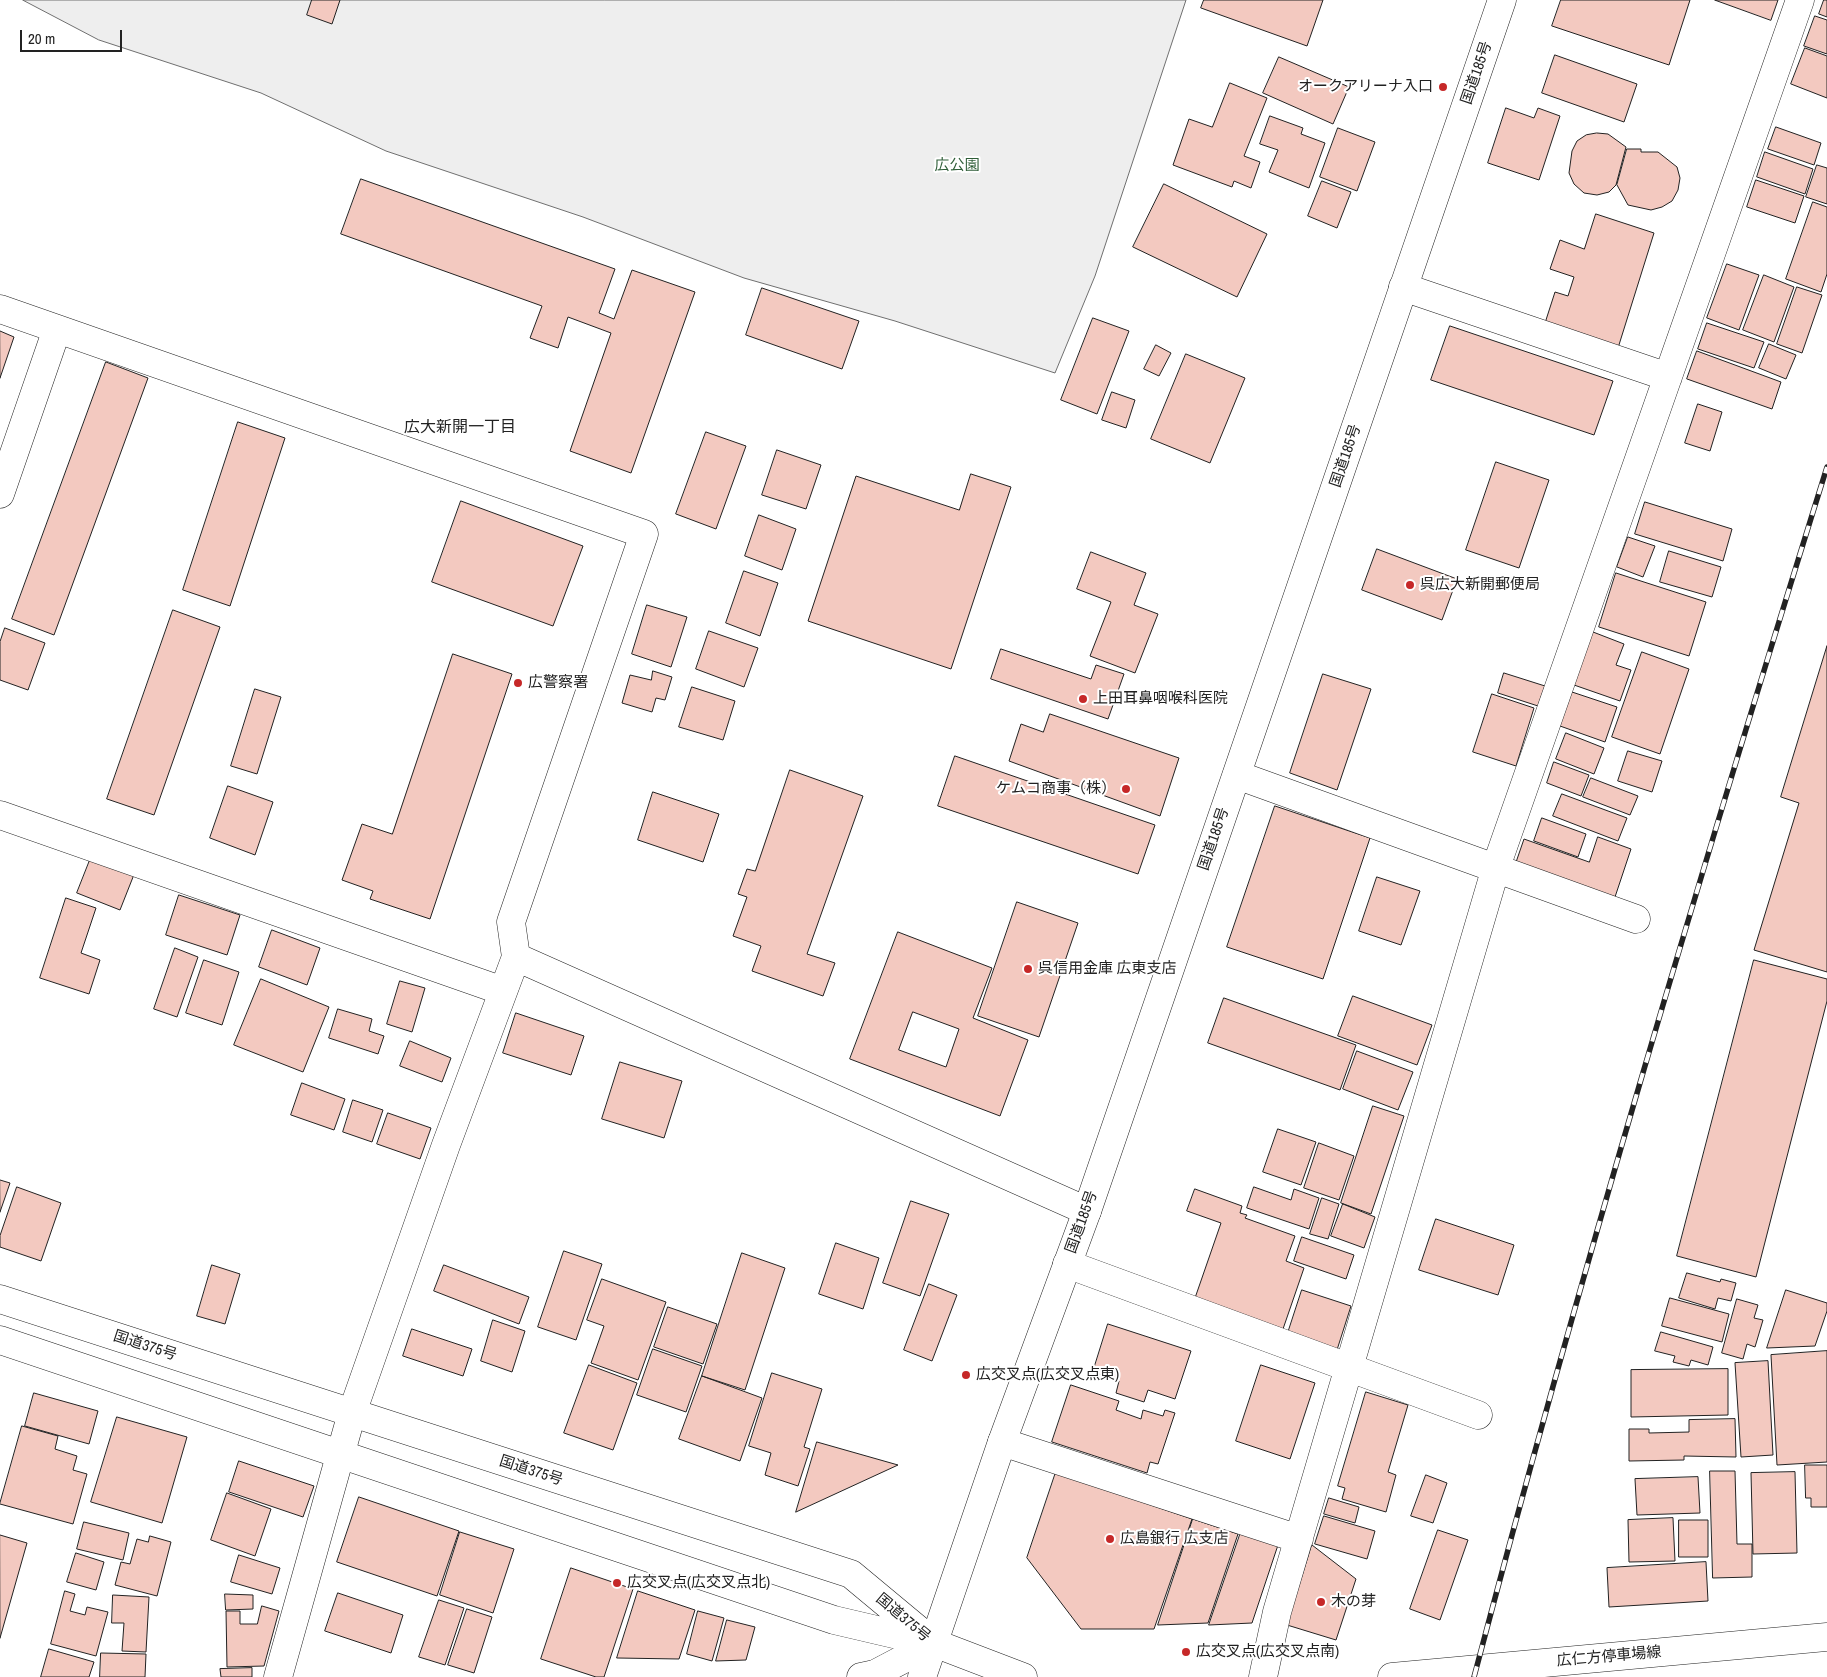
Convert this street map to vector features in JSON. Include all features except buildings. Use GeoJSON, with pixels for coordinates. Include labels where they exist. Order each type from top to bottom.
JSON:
{"type":"FeatureCollection","features":[{"type":"Feature","properties":{"kind":"main road","name":"国道185号"},"geometry":{"type":"LineString","coordinates":[[922,1677],[1002,1442],[1087,1211],[1502,0]]}},
{"type":"Feature","properties":{"kind":"main road"},"geometry":{"type":"LineString","coordinates":[[1263,1677],[1277,1612],[1496,868],[1800,0]]}},
{"type":"Feature","properties":{"kind":"main road"},"geometry":{"type":"LineString","coordinates":[[1403,287],[1668,377]]}},
{"type":"Feature","properties":{"kind":"main road"},"geometry":{"type":"LineString","coordinates":[[0,309],[644,534],[511,922],[516,957],[446,1146],[352,1414],[278,1677]]}},
{"type":"Feature","properties":{"kind":"main road"},"geometry":{"type":"LineString","coordinates":[[0,494],[8,447],[57,329]]}},
{"type":"Feature","properties":{"kind":"main road"},"geometry":{"type":"LineString","coordinates":[[1236,775],[1636,919]]}},
{"type":"Feature","properties":{"kind":"main road"},"geometry":{"type":"LineString","coordinates":[[0,815],[503,991]]}},
{"type":"Feature","properties":{"kind":"main road"},"geometry":{"type":"LineString","coordinates":[[516,957],[1087,1211]]}},
{"type":"Feature","properties":{"kind":"main road"},"geometry":{"type":"LineString","coordinates":[[1068,1264],[1478,1414]]}},
{"type":"Feature","properties":{"kind":"main road","name":"国道375号"},"geometry":{"type":"LineString","coordinates":[[0,1299],[851,1574],[934,1643]]}},
{"type":"Feature","properties":{"kind":"main road","name":"国道375号"},"geometry":{"type":"LineString","coordinates":[[0,1340],[834,1620],[934,1643]]}},
{"type":"Feature","properties":{"kind":"main road"},"geometry":{"type":"LineString","coordinates":[[1002,1442],[1299,1539]]}},
{"type":"Feature","properties":{"kind":"main road","name":"広仁方停車場線"},"geometry":{"type":"LineString","coordinates":[[1392,1677],[1827,1637]]}},
{"type":"Feature","properties":{"kind":"main road"},"geometry":{"type":"LineString","coordinates":[[861,1677],[875,1674],[934,1643],[1023,1677]]}},
{"type":"Feature","properties":{"kind":"green space","name":"広公園"},"geometry":{"type":"Polygon","coordinates":[[[23,0],[1186,0],[1095,276],[1055,373],[895,321],[744,278],[583,217],[386,151],[261,93],[99,40],[23,0]]]}},
{"type":"Feature","properties":{"kind":"railway"},"geometry":{"type":"LineString","coordinates":[[1474,1677],[1557,1373],[1644,1070],[1734,768],[1827,467]]}},
{"type":"Feature","properties":{"kind":"place","name":"オークアリーナ入口"},"geometry":{"type":"Point","coordinates":[1443,87]}},
{"type":"Feature","properties":{"kind":"place","name":"呉広大新開郵便局"},"geometry":{"type":"Point","coordinates":[1410,585]}},
{"type":"Feature","properties":{"kind":"place","name":"広警察署"},"geometry":{"type":"Point","coordinates":[518,683]}},
{"type":"Feature","properties":{"kind":"place","name":"上田耳鼻咽喉科医院"},"geometry":{"type":"Point","coordinates":[1083,699]}},
{"type":"Feature","properties":{"kind":"place","name":"ケムコ商事（株）"},"geometry":{"type":"Point","coordinates":[1126,789]}},
{"type":"Feature","properties":{"kind":"place","name":"呉信用金庫 広東支店"},"geometry":{"type":"Point","coordinates":[1028,969]}},
{"type":"Feature","properties":{"kind":"place","name":"広交叉点(広交叉点東)"},"geometry":{"type":"Point","coordinates":[966,1375]}},
{"type":"Feature","properties":{"kind":"place","name":"広島銀行 広支店"},"geometry":{"type":"Point","coordinates":[1110,1539]}},
{"type":"Feature","properties":{"kind":"place","name":"広交叉点(広交叉点北)"},"geometry":{"type":"Point","coordinates":[617,1583]}},
{"type":"Feature","properties":{"kind":"place","name":"木の芽"},"geometry":{"type":"Point","coordinates":[1321,1602]}},
{"type":"Feature","properties":{"kind":"place","name":"広交叉点(広交叉点南)"},"geometry":{"type":"Point","coordinates":[1186,1652]}},
{"type":"Feature","properties":{"kind":"district","name":"広大新開一丁目"},"geometry":{"type":"Point","coordinates":[460,428]}}]}
